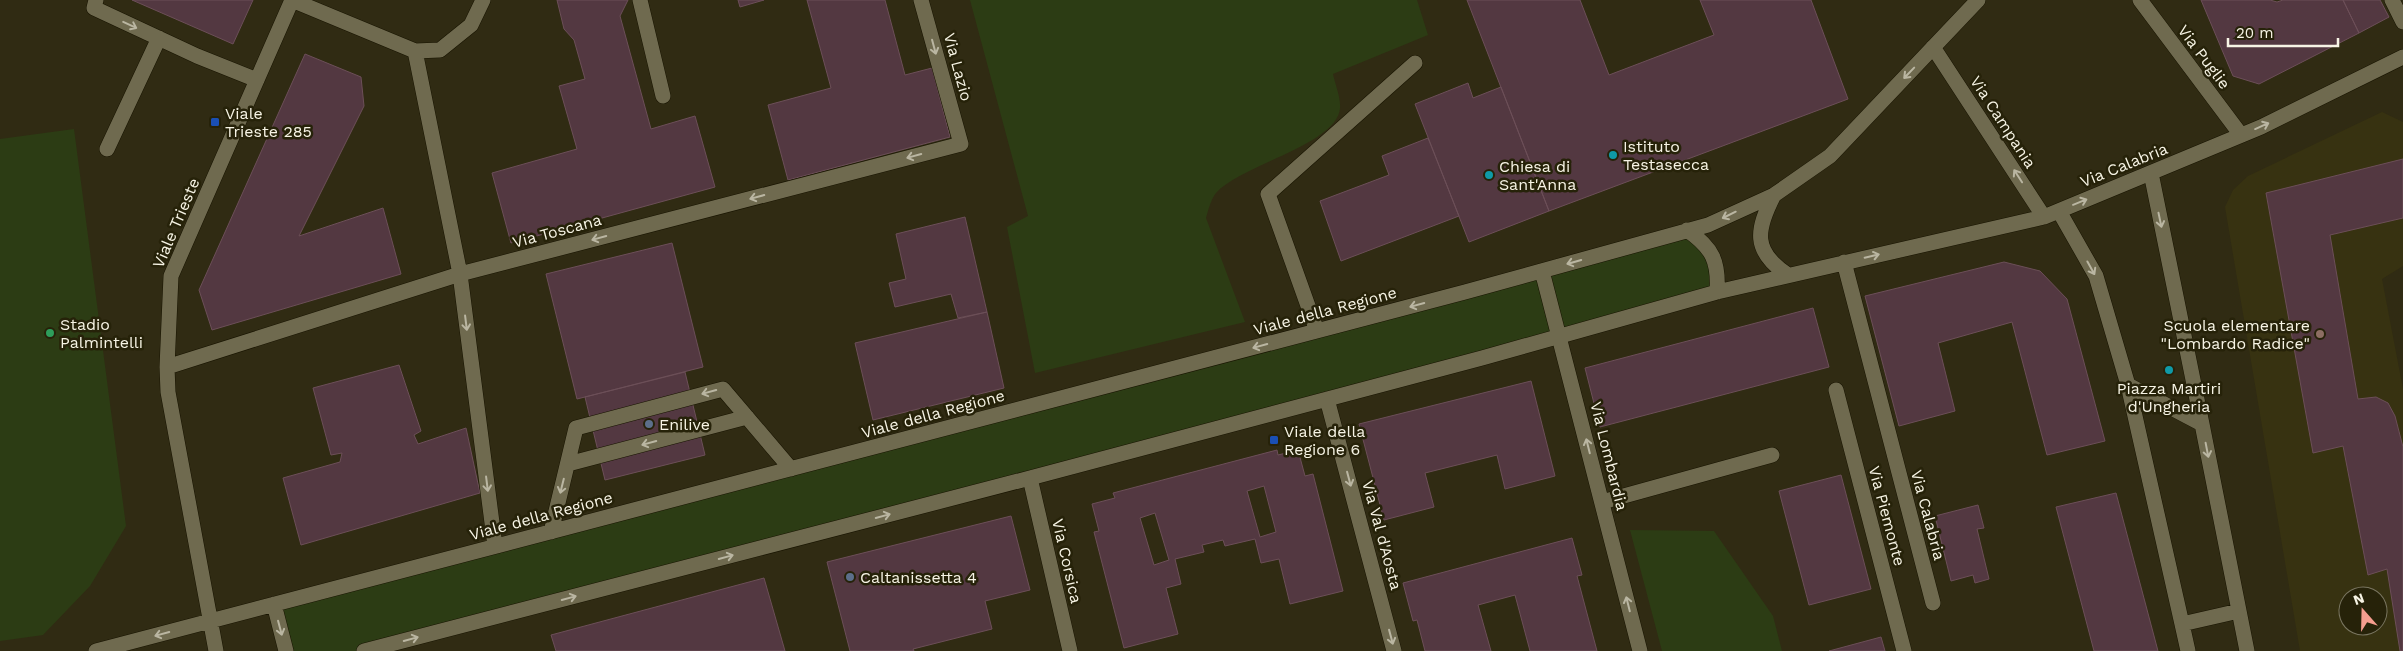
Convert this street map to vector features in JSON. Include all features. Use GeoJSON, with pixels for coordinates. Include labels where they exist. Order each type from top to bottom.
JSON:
{"type":"FeatureCollection","features":[{"type":"Feature","properties":{"kind":"street"},"geometry":{"type":"LineString","coordinates":[[96,0],[94,8],[257,80]]}},
{"type":"Feature","properties":{"kind":"street"},"geometry":{"type":"LineString","coordinates":[[292,0],[415,50],[440,50],[471,25],[482,0]]}},
{"type":"Feature","properties":{"kind":"street","name":"Viale Trieste"},"geometry":{"type":"LineString","coordinates":[[216,651],[209,622],[168,392],[167,367],[171,276],[292,0]]}},
{"type":"Feature","properties":{"kind":"street"},"geometry":{"type":"LineString","coordinates":[[640,0],[664,96]]}},
{"type":"Feature","properties":{"kind":"street","name":"Via Lazio"},"geometry":{"type":"LineString","coordinates":[[922,0],[961,144]]}},
{"type":"Feature","properties":{"kind":"street","name":"Viale della Regione"},"geometry":{"type":"LineString","coordinates":[[96,651],[1318,331],[1708,225],[1774,195],[1830,156],[1978,0]]}},
{"type":"Feature","properties":{"kind":"street","name":"Via Puglie"},"geometry":{"type":"LineString","coordinates":[[2140,0],[2240,135]]}},
{"type":"Feature","properties":{"kind":"street"},"geometry":{"type":"LineString","coordinates":[[2392,0],[2403,22]]}},
{"type":"Feature","properties":{"kind":"street"},"geometry":{"type":"LineString","coordinates":[[107,149],[159,38]]}},
{"type":"Feature","properties":{"kind":"street","name":"Via Campania"},"geometry":{"type":"LineString","coordinates":[[1934,47],[2044,216]]}},
{"type":"Feature","properties":{"kind":"street"},"geometry":{"type":"LineString","coordinates":[[415,50],[460,274],[495,546]]}},
{"type":"Feature","properties":{"kind":"street","name":"Via Calabria"},"geometry":{"type":"LineString","coordinates":[[1788,275],[2059,211],[2240,135],[2403,56]]}},
{"type":"Feature","properties":{"kind":"street"},"geometry":{"type":"LineString","coordinates":[[1318,331],[1268,194],[1414,63]]}},
{"type":"Feature","properties":{"kind":"street","name":"Via Toscana"},"geometry":{"type":"LineString","coordinates":[[167,367],[460,274],[961,144]]}},
{"type":"Feature","properties":{"kind":"street"},"geometry":{"type":"LineString","coordinates":[[2151,173],[2248,651]]}},
{"type":"Feature","properties":{"kind":"street"},"geometry":{"type":"LineString","coordinates":[[1774,195],[1761,219],[1760,245],[1772,265],[1788,275]]}},
{"type":"Feature","properties":{"kind":"street"},"geometry":{"type":"LineString","coordinates":[[2059,211],[2096,276],[2128,385],[2188,651]]}},
{"type":"Feature","properties":{"kind":"street"},"geometry":{"type":"LineString","coordinates":[[1688,230],[1703,241],[1714,256],[1718,274],[1717,292]]}},
{"type":"Feature","properties":{"kind":"street","name":"Via Calabria"},"geometry":{"type":"LineString","coordinates":[[1844,262],[1933,603]]}},
{"type":"Feature","properties":{"kind":"street","name":"Via Lombardia"},"geometry":{"type":"LineString","coordinates":[[1542,271],[1640,651]]}},
{"type":"Feature","properties":{"kind":"street"},"geometry":{"type":"LineString","coordinates":[[364,651],[1030,478],[1560,337],[1717,292],[1788,275]]}},
{"type":"Feature","properties":{"kind":"street"},"geometry":{"type":"LineString","coordinates":[[2128,385],[2202,424]]}},
{"type":"Feature","properties":{"kind":"street"},"geometry":{"type":"LineString","coordinates":[[551,532],[576,428],[714,391],[723,389],[791,468]]}},
{"type":"Feature","properties":{"kind":"street","name":"Via Piemonte"},"geometry":{"type":"LineString","coordinates":[[1836,390],[1904,651]]}},
{"type":"Feature","properties":{"kind":"street","name":"Via Val d'Aosta"},"geometry":{"type":"LineString","coordinates":[[1328,398],[1394,651]]}},
{"type":"Feature","properties":{"kind":"street"},"geometry":{"type":"LineString","coordinates":[[568,464],[747,417]]}},
{"type":"Feature","properties":{"kind":"street"},"geometry":{"type":"LineString","coordinates":[[1602,502],[1772,455]]}},
{"type":"Feature","properties":{"kind":"street","name":"Via Corsica"},"geometry":{"type":"LineString","coordinates":[[1030,478],[1070,651]]}},
{"type":"Feature","properties":{"kind":"street"},"geometry":{"type":"LineString","coordinates":[[274,604],[286,651]]}},
{"type":"Feature","properties":{"kind":"street"},"geometry":{"type":"LineString","coordinates":[[2182,624],[2239,611]]}},
{"type":"Feature","properties":{"kind":"shaded area","name":"Scuola elementare \"Lombardo Radice\""},"geometry":{"type":"Polygon","coordinates":[[[2382,112],[2403,122],[2403,266],[2382,279],[2403,389],[2403,651],[2300,651],[2225,207],[2233,190],[2248,176],[2382,112]]]}},
{"type":"Feature","properties":{"kind":"green space"},"geometry":{"type":"Polygon","coordinates":[[[970,0],[1417,0],[1428,35],[1333,74],[1340,104],[1335,121],[1323,133],[1287,154],[1228,183],[1214,196],[1206,218],[1245,322],[1035,373],[1007,227],[1028,216],[970,0]]]}},
{"type":"Feature","properties":{"kind":"green space","name":"Stadio Palmintelli"},"geometry":{"type":"Polygon","coordinates":[[[74,129],[126,526],[90,586],[43,635],[0,641],[0,139],[74,129]]]}},
{"type":"Feature","properties":{"kind":"green space"},"geometry":{"type":"Polygon","coordinates":[[[1687,230],[1713,256],[1717,292],[363,651],[286,651],[274,604],[1687,230]]]}},
{"type":"Feature","properties":{"kind":"green space"},"geometry":{"type":"Polygon","coordinates":[[[1630,530],[1714,531],[1773,616],[1782,651],[1662,651],[1630,530]]]}},
{"type":"Feature","properties":{"kind":"building"},"geometry":{"type":"Polygon","coordinates":[[[132,0],[253,0],[233,44],[132,0]]]}},
{"type":"Feature","properties":{"kind":"building"},"geometry":{"type":"Polygon","coordinates":[[[557,0],[628,0],[620,16],[651,129],[695,116],[715,187],[511,243],[492,173],[577,149],[559,86],[585,79],[574,40],[564,29],[557,0]]]}},
{"type":"Feature","properties":{"kind":"building"},"geometry":{"type":"Polygon","coordinates":[[[738,0],[764,0],[740,7],[738,0]]]}},
{"type":"Feature","properties":{"kind":"building"},"geometry":{"type":"Polygon","coordinates":[[[807,0],[885,0],[905,75],[932,68],[950,137],[788,180],[768,105],[831,88],[807,0]]]}},
{"type":"Feature","properties":{"kind":"building","name":"Istituto Testasecca"},"geometry":{"type":"Polygon","coordinates":[[[1467,0],[1580,0],[1609,75],[1714,35],[1700,0],[1811,0],[1848,99],[1549,211],[1467,0]]]}},
{"type":"Feature","properties":{"kind":"building"},"geometry":{"type":"Polygon","coordinates":[[[2201,0],[2270,0],[2277,2],[2283,0],[2343,0],[2359,33],[2259,84],[2233,76],[2201,0]]]}},
{"type":"Feature","properties":{"kind":"building"},"geometry":{"type":"Polygon","coordinates":[[[2343,0],[2380,0],[2389,17],[2359,33],[2343,0]]]}},
{"type":"Feature","properties":{"kind":"building"},"geometry":{"type":"Polygon","coordinates":[[[305,54],[361,77],[364,106],[299,236],[383,208],[401,274],[212,330],[199,290],[305,54]]]}},
{"type":"Feature","properties":{"kind":"building","name":"Chiesa di Sant'Anna"},"geometry":{"type":"Polygon","coordinates":[[[1468,83],[1473,98],[1501,87],[1549,211],[1469,242],[1415,104],[1468,83]]]}},
{"type":"Feature","properties":{"kind":"building"},"geometry":{"type":"Polygon","coordinates":[[[1428,138],[1459,216],[1341,261],[1320,201],[1389,175],[1382,156],[1428,138]]]}},
{"type":"Feature","properties":{"kind":"building"},"geometry":{"type":"Polygon","coordinates":[[[2403,159],[2403,218],[2330,235],[2358,399],[2376,397],[2388,403],[2395,416],[2403,447],[2403,651],[2400,651],[2387,569],[2368,575],[2343,446],[2313,453],[2266,193],[2403,159]]]}},
{"type":"Feature","properties":{"kind":"building"},"geometry":{"type":"Polygon","coordinates":[[[965,217],[987,312],[958,318],[951,294],[895,307],[889,283],[906,279],[896,234],[965,217]]]}},
{"type":"Feature","properties":{"kind":"building"},"geometry":{"type":"Polygon","coordinates":[[[672,243],[703,367],[577,399],[546,274],[672,243]]]}},
{"type":"Feature","properties":{"kind":"building"},"geometry":{"type":"Polygon","coordinates":[[[2004,262],[2040,271],[2067,299],[2105,441],[2047,455],[2012,322],[1938,343],[1955,411],[1899,426],[1865,296],[2004,262]]]}},
{"type":"Feature","properties":{"kind":"building"},"geometry":{"type":"Polygon","coordinates":[[[1813,308],[1829,367],[1600,427],[1585,368],[1813,308]]]}},
{"type":"Feature","properties":{"kind":"building"},"geometry":{"type":"Polygon","coordinates":[[[987,312],[1004,388],[873,420],[855,343],[987,312]]]}},
{"type":"Feature","properties":{"kind":"building"},"geometry":{"type":"Polygon","coordinates":[[[399,365],[421,431],[414,435],[418,444],[466,428],[480,493],[301,545],[283,478],[340,462],[342,453],[331,455],[313,388],[399,365]]]}},
{"type":"Feature","properties":{"kind":"building"},"geometry":{"type":"Polygon","coordinates":[[[685,372],[705,455],[605,480],[585,397],[685,372]]]}},
{"type":"Feature","properties":{"kind":"building"},"geometry":{"type":"Polygon","coordinates":[[[1531,381],[1555,476],[1505,489],[1497,455],[1425,473],[1434,507],[1384,520],[1359,424],[1531,381]]]}},
{"type":"Feature","properties":{"kind":"building"},"geometry":{"type":"Polygon","coordinates":[[[1277,450],[1278,455],[1298,450],[1305,476],[1313,474],[1343,591],[1290,604],[1279,559],[1261,563],[1255,539],[1225,546],[1223,540],[1202,545],[1204,552],[1175,559],[1181,584],[1166,588],[1178,634],[1124,648],[1094,532],[1099,531],[1092,504],[1115,498],[1113,493],[1277,450]],[[1264,486],[1247,491],[1260,537],[1276,532],[1264,486]],[[1155,513],[1140,518],[1154,565],[1169,560],[1155,513]]]}},
{"type":"Feature","properties":{"kind":"building"},"geometry":{"type":"Polygon","coordinates":[[[1841,475],[1871,589],[1809,605],[1779,491],[1841,475]]]}},
{"type":"Feature","properties":{"kind":"building"},"geometry":{"type":"Polygon","coordinates":[[[2116,493],[2158,651],[2094,651],[2056,507],[2116,493]]]}},
{"type":"Feature","properties":{"kind":"building"},"geometry":{"type":"Polygon","coordinates":[[[1978,505],[1984,528],[1977,529],[1989,579],[1975,583],[1973,575],[1951,581],[1935,516],[1978,505]]]}},
{"type":"Feature","properties":{"kind":"building"},"geometry":{"type":"Polygon","coordinates":[[[1011,516],[1030,590],[985,601],[992,629],[913,649],[914,651],[850,651],[827,562],[1011,516]]]}},
{"type":"Feature","properties":{"kind":"building"},"geometry":{"type":"Polygon","coordinates":[[[1572,538],[1582,575],[1577,576],[1597,651],[1530,651],[1515,595],[1478,605],[1491,651],[1425,651],[1417,620],[1413,621],[1403,583],[1572,538]]]}},
{"type":"Feature","properties":{"kind":"building"},"geometry":{"type":"Polygon","coordinates":[[[764,578],[785,651],[556,651],[551,635],[764,578]]]}},
{"type":"Feature","properties":{"kind":"building"},"geometry":{"type":"Polygon","coordinates":[[[1881,637],[1885,651],[1829,651],[1881,637]]]}},
{"type":"Feature","properties":{"kind":"place","name":"Viale Trieste 285"},"geometry":{"type":"Point","coordinates":[215,122]}},
{"type":"Feature","properties":{"kind":"place","name":"Istituto Testasecca"},"geometry":{"type":"Point","coordinates":[1613,155]}},
{"type":"Feature","properties":{"kind":"place","name":"Chiesa di Sant'Anna"},"geometry":{"type":"Point","coordinates":[1489,175]}},
{"type":"Feature","properties":{"kind":"place","name":"Stadio Palmintelli"},"geometry":{"type":"Point","coordinates":[50,333]}},
{"type":"Feature","properties":{"kind":"place","name":"Scuola elementare \"Lombardo Radice\""},"geometry":{"type":"Point","coordinates":[2320,334]}},
{"type":"Feature","properties":{"kind":"place","name":"Piazza Martiri d'Ungheria"},"geometry":{"type":"Point","coordinates":[2169,370]}},
{"type":"Feature","properties":{"kind":"place","name":"Enilive"},"geometry":{"type":"Point","coordinates":[649,424]}},
{"type":"Feature","properties":{"kind":"place","name":"Viale della Regione 6"},"geometry":{"type":"Point","coordinates":[1274,440]}},
{"type":"Feature","properties":{"kind":"place","name":"Caltanissetta 4"},"geometry":{"type":"Point","coordinates":[850,577]}}]}
